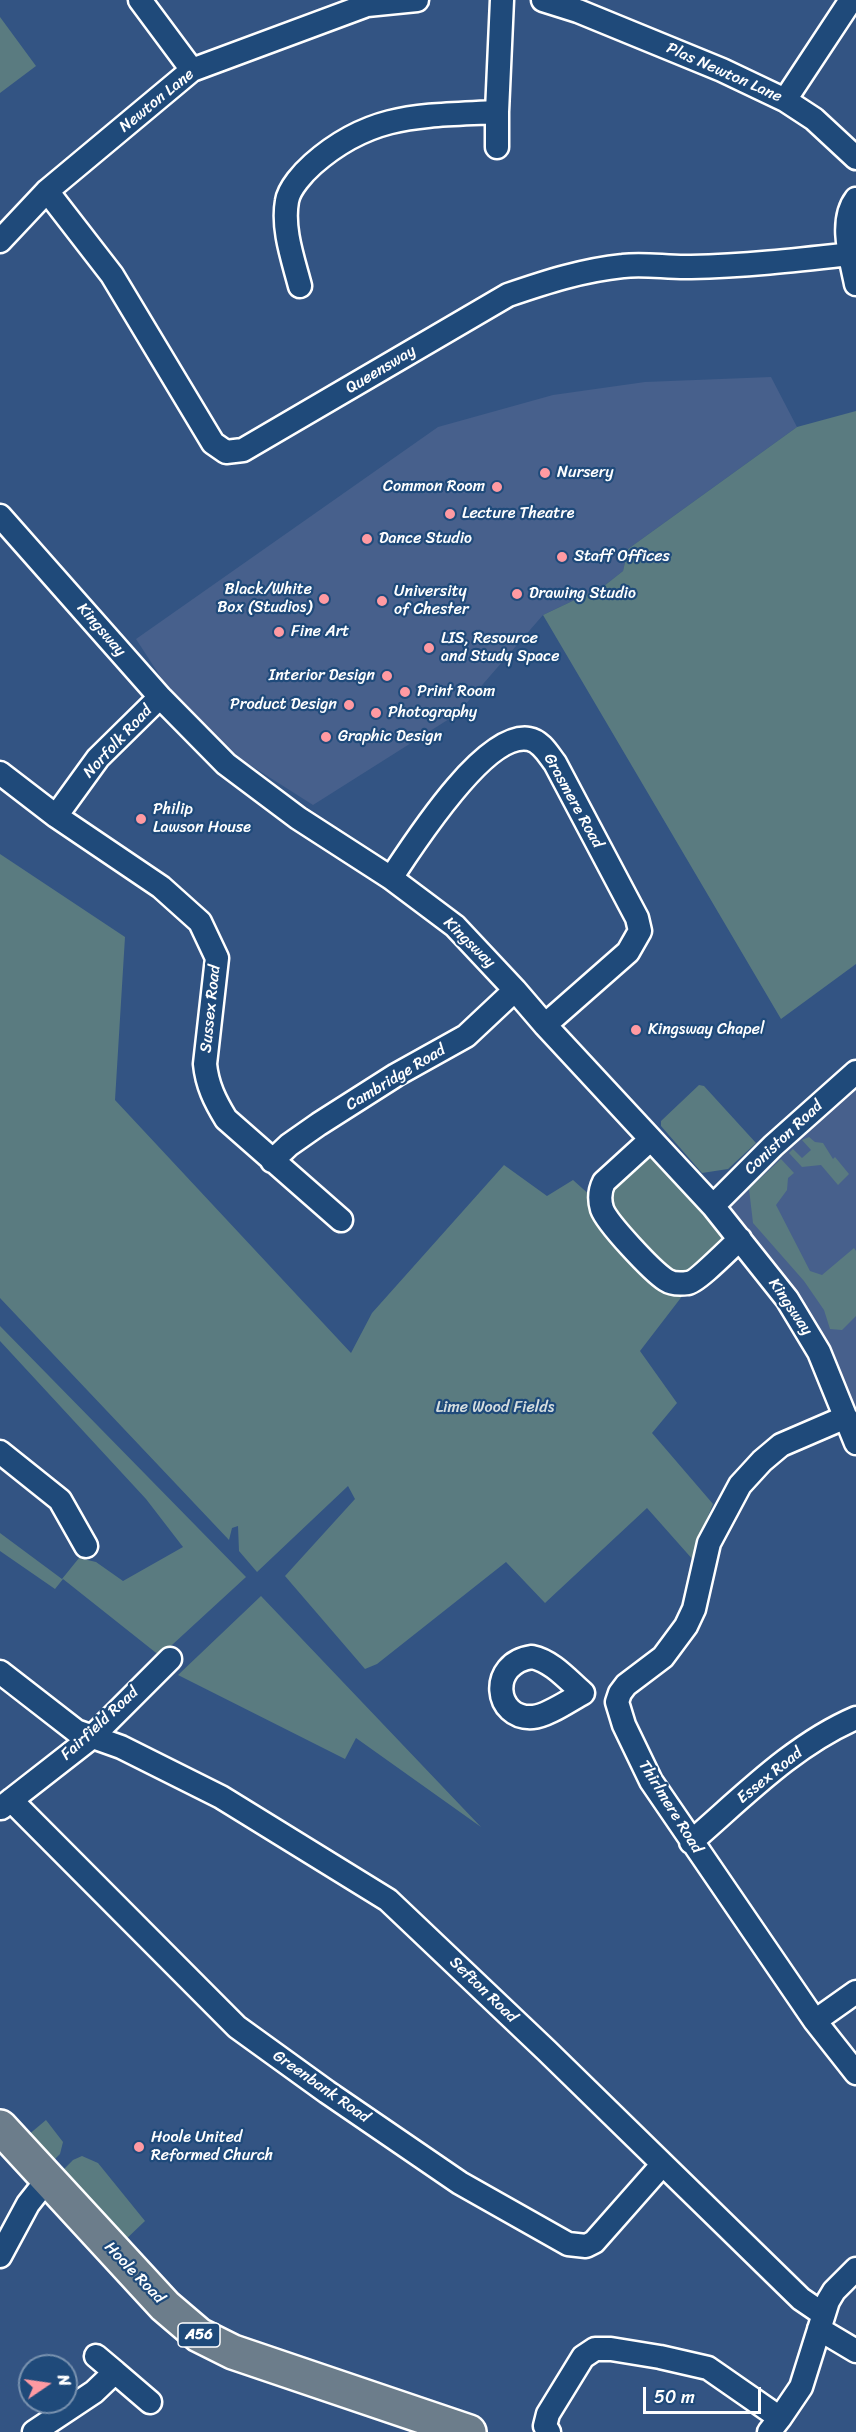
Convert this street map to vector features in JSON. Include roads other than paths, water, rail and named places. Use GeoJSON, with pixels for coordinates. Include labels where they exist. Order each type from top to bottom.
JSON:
{"type":"FeatureCollection","features":[{"type":"Feature","properties":{"kind":"highway","name":"Hoole Road"},"geometry":{"type":"LineString","coordinates":[[0,2127],[141,2282],[187,2326],[207,2340],[233,2352],[470,2432]]}},
{"type":"Feature","properties":{"kind":"street"},"geometry":{"type":"LineString","coordinates":[[140,0],[192,70]]}},
{"type":"Feature","properties":{"kind":"street","name":"Newton Lane"},"geometry":{"type":"LineString","coordinates":[[0,241],[47,191],[192,70],[367,5],[417,0]]}},
{"type":"Feature","properties":{"kind":"street"},"geometry":{"type":"LineString","coordinates":[[497,147],[502,0]]}},
{"type":"Feature","properties":{"kind":"street"},"geometry":{"type":"LineString","coordinates":[[543,0],[581,5]]}},
{"type":"Feature","properties":{"kind":"street"},"geometry":{"type":"LineString","coordinates":[[785,100],[854,0]]}},
{"type":"Feature","properties":{"kind":"street","name":"Plas Newton Lane"},"geometry":{"type":"LineString","coordinates":[[581,5],[785,100],[814,119],[856,158]]}},
{"type":"Feature","properties":{"kind":"street"},"geometry":{"type":"LineString","coordinates":[[300,286],[288,239],[285,213],[288,197],[305,170],[334,146],[382,123],[411,116],[497,112]]}},
{"type":"Feature","properties":{"kind":"street","name":"Queensway"},"geometry":{"type":"LineString","coordinates":[[47,191],[112,275],[213,443],[226,452],[243,450],[508,295],[540,284],[579,272],[626,265],[682,267],[746,265],[850,254]]}},
{"type":"Feature","properties":{"kind":"street"},"geometry":{"type":"LineString","coordinates":[[856,199],[850,206],[847,219],[850,254],[856,284]]}},
{"type":"Feature","properties":{"kind":"street","name":"Kingsway"},"geometry":{"type":"LineString","coordinates":[[0,516],[160,698],[226,764],[298,818],[391,878],[455,926],[515,990],[650,1140],[713,1206],[787,1299],[806,1328],[833,1381],[856,1443]]}},
{"type":"Feature","properties":{"kind":"street","name":"Norfolk Road"},"geometry":{"type":"LineString","coordinates":[[56,816],[98,758],[160,698]]}},
{"type":"Feature","properties":{"kind":"street","name":"Grasmere Road"},"geometry":{"type":"LineString","coordinates":[[391,878],[456,788],[487,757],[511,740],[531,739],[539,743],[555,763],[637,918],[639,931],[628,952],[545,1025]]}},
{"type":"Feature","properties":{"kind":"street","name":"Sussex Road"},"geometry":{"type":"LineString","coordinates":[[0,773],[56,816],[161,887],[200,922],[217,958],[205,1064],[207,1081],[214,1100],[226,1119],[341,1220]]}},
{"type":"Feature","properties":{"kind":"street","name":"Cambridge Road"},"geometry":{"type":"LineString","coordinates":[[272,1161],[289,1145],[319,1124],[396,1075],[466,1035],[515,990]]}},
{"type":"Feature","properties":{"kind":"street","name":"Coniston Road"},"geometry":{"type":"LineString","coordinates":[[713,1206],[773,1146],[856,1072]]}},
{"type":"Feature","properties":{"kind":"street"},"geometry":{"type":"LineString","coordinates":[[650,1140],[604,1182],[602,1187],[600,1197],[603,1210],[624,1238],[666,1281],[678,1284],[693,1282],[740,1239]]}},
{"type":"Feature","properties":{"kind":"street"},"geometry":{"type":"LineString","coordinates":[[583,1693],[620,1693],[626,1685],[663,1657],[686,1626],[694,1609],[709,1543],[740,1485],[762,1461],[781,1445],[846,1417]]}},
{"type":"Feature","properties":{"kind":"street"},"geometry":{"type":"LineString","coordinates":[[0,1452],[60,1500],[86,1546]]}},
{"type":"Feature","properties":{"kind":"street","name":"Fairfield Road"},"geometry":{"type":"LineString","coordinates":[[5,1804],[92,1737],[170,1659]]}},
{"type":"Feature","properties":{"kind":"street","name":"Sefton Road"},"geometry":{"type":"LineString","coordinates":[[0,1672],[76,1731],[121,1747],[221,1797],[388,1900],[547,2051],[801,2299],[821,2322],[856,2351]]}},
{"type":"Feature","properties":{"kind":"street","name":"Thirlmere Road"},"geometry":{"type":"LineString","coordinates":[[620,1693],[617,1709],[651,1781],[814,2021],[856,2073]]}},
{"type":"Feature","properties":{"kind":"street","name":"Essex Road"},"geometry":{"type":"LineString","coordinates":[[691,1842],[789,1758],[816,1739],[856,1718]]}},
{"type":"Feature","properties":{"kind":"street","name":"Greenbank Road"},"geometry":{"type":"LineString","coordinates":[[5,1804],[237,2027],[327,2092],[460,2182],[568,2244],[586,2246],[594,2242],[662,2165]]}},
{"type":"Feature","properties":{"kind":"street"},"geometry":{"type":"LineString","coordinates":[[814,2021],[856,1992]]}},
{"type":"Feature","properties":{"kind":"street"},"geometry":{"type":"LineString","coordinates":[[0,2256],[28,2204],[47,2180]]}},
{"type":"Feature","properties":{"kind":"street"},"geometry":{"type":"LineString","coordinates":[[547,2429],[548,2414],[583,2357],[595,2349],[660,2356],[708,2368],[775,2425],[801,2387],[821,2322],[834,2291],[856,2269]]}},
{"type":"Feature","properties":{"kind":"street"},"geometry":{"type":"LineString","coordinates":[[96,2356],[150,2402]]}},
{"type":"Feature","properties":{"kind":"street"},"geometry":{"type":"LineString","coordinates":[[34,2432],[94,2392],[115,2372]]}},
{"type":"Feature","properties":{"kind":"place","name":"Nursery"},"geometry":{"type":"Point","coordinates":[545,473]}},
{"type":"Feature","properties":{"kind":"place","name":"Common Room"},"geometry":{"type":"Point","coordinates":[497,487]}},
{"type":"Feature","properties":{"kind":"place","name":"Lecture Theatre"},"geometry":{"type":"Point","coordinates":[450,514]}},
{"type":"Feature","properties":{"kind":"place","name":"Dance Studio"},"geometry":{"type":"Point","coordinates":[367,539]}},
{"type":"Feature","properties":{"kind":"place","name":"Staff Offices"},"geometry":{"type":"Point","coordinates":[562,557]}},
{"type":"Feature","properties":{"kind":"place","name":"Drawing Studio"},"geometry":{"type":"Point","coordinates":[517,594]}},
{"type":"Feature","properties":{"kind":"place","name":"Black/White Box (Studios)"},"geometry":{"type":"Point","coordinates":[324,599]}},
{"type":"Feature","properties":{"kind":"place","name":"University of Chester"},"geometry":{"type":"Point","coordinates":[382,601]}},
{"type":"Feature","properties":{"kind":"place","name":"Fine Art"},"geometry":{"type":"Point","coordinates":[279,632]}},
{"type":"Feature","properties":{"kind":"place","name":"LIS, Resource and Study Space"},"geometry":{"type":"Point","coordinates":[429,648]}},
{"type":"Feature","properties":{"kind":"place","name":"Interior Design"},"geometry":{"type":"Point","coordinates":[387,676]}},
{"type":"Feature","properties":{"kind":"place","name":"Print Room"},"geometry":{"type":"Point","coordinates":[405,692]}},
{"type":"Feature","properties":{"kind":"place","name":"Product Design"},"geometry":{"type":"Point","coordinates":[349,705]}},
{"type":"Feature","properties":{"kind":"place","name":"Photography"},"geometry":{"type":"Point","coordinates":[376,713]}},
{"type":"Feature","properties":{"kind":"place","name":"Graphic Design"},"geometry":{"type":"Point","coordinates":[326,737]}},
{"type":"Feature","properties":{"kind":"place","name":"Philip Lawson House"},"geometry":{"type":"Point","coordinates":[141,819]}},
{"type":"Feature","properties":{"kind":"place","name":"Kingsway Chapel"},"geometry":{"type":"Point","coordinates":[636,1030]}},
{"type":"Feature","properties":{"kind":"place","name":"Hoole United Reformed Church"},"geometry":{"type":"Point","coordinates":[139,2147]}},
{"type":"Feature","properties":{"kind":"park label","name":"Lime Wood Fields"},"geometry":{"type":"Point","coordinates":[495,1408]}}]}
